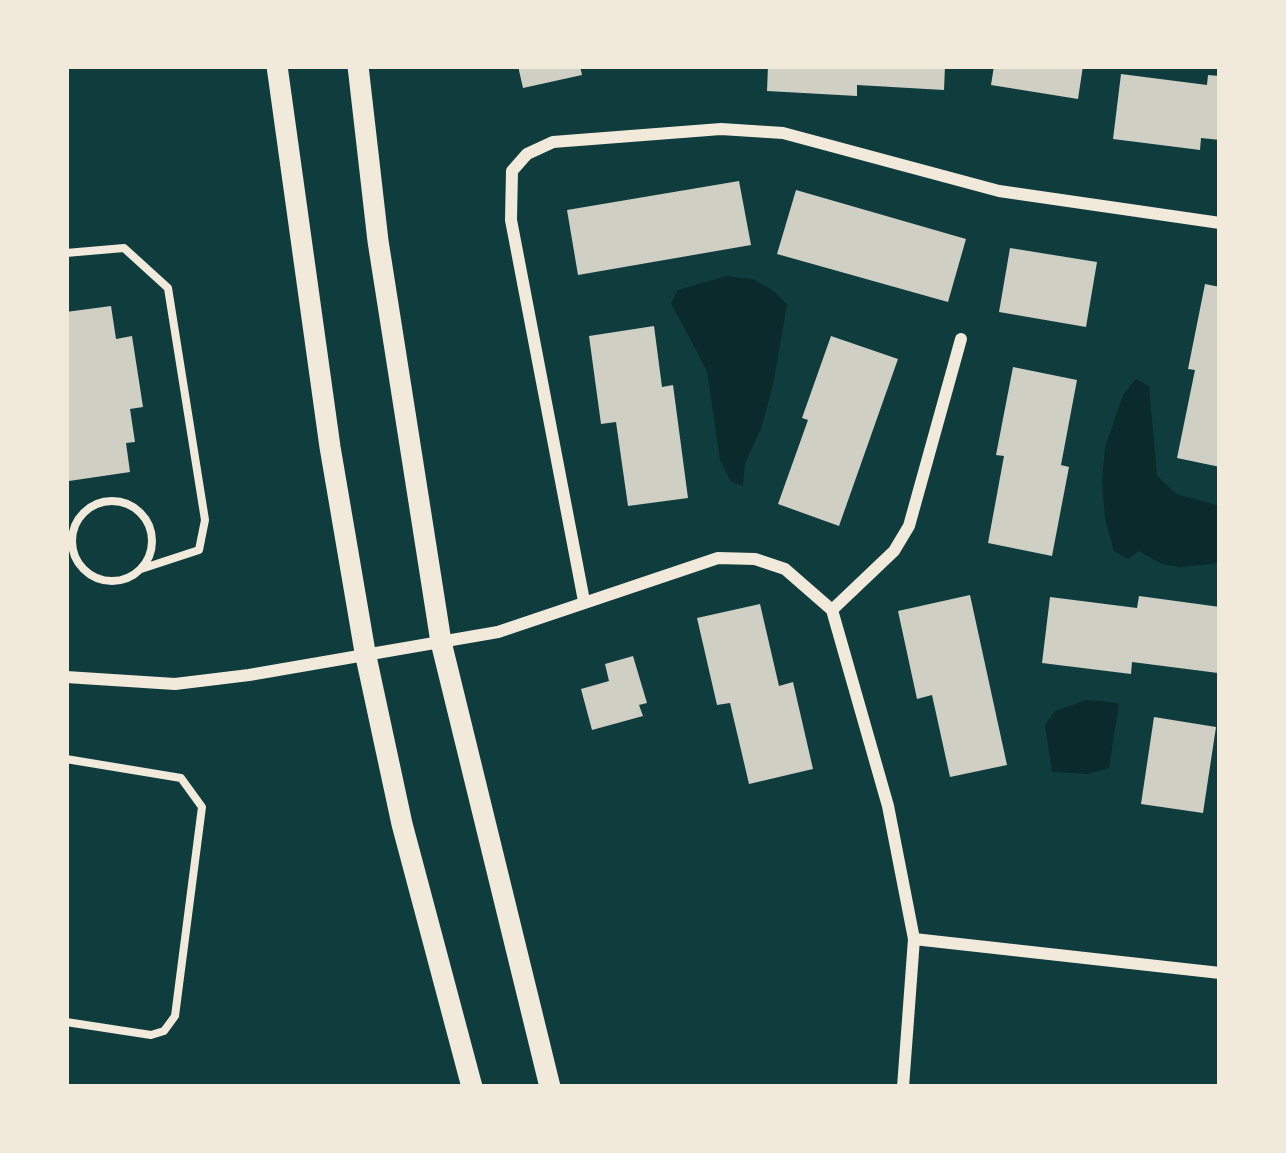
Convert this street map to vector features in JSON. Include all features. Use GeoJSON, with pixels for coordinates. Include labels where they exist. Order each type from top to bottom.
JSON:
{"type":"FeatureCollection","features":[{"type":"Feature","properties":{"kind":"main road"},"geometry":{"type":"LineString","coordinates":[[277,66],[330,447],[365,652],[402,824],[472,1087]]}},
{"type":"Feature","properties":{"kind":"main road"},"geometry":{"type":"LineString","coordinates":[[358,66],[378,242],[441,642],[550,1087]]}},
{"type":"Feature","properties":{"kind":"street"},"geometry":{"type":"LineString","coordinates":[[584,601],[511,220],[512,171],[527,154],[553,142],[721,129],[783,134],[999,191],[1220,223]]}},
{"type":"Feature","properties":{"kind":"street"},"geometry":{"type":"LineString","coordinates":[[832,610],[894,551],[909,526],[961,339]]}},
{"type":"Feature","properties":{"kind":"street"},"geometry":{"type":"LineString","coordinates":[[66,677],[176,684],[249,675],[498,632],[718,558],[754,559],[785,569],[832,610],[887,806],[914,939],[903,1087]]}},
{"type":"Feature","properties":{"kind":"street"},"geometry":{"type":"LineString","coordinates":[[914,939],[1220,974]]}},
{"type":"Feature","properties":{"kind":"lane"},"geometry":{"type":"LineString","coordinates":[[66,253],[124,248],[168,288],[205,520],[199,550],[130,577],[105,580],[82,568],[71,545],[77,518],[100,502],[127,503],[147,520],[152,545],[141,569]]}},
{"type":"Feature","properties":{"kind":"lane"},"geometry":{"type":"LineString","coordinates":[[66,571],[82,568]]}},
{"type":"Feature","properties":{"kind":"lane"},"geometry":{"type":"LineString","coordinates":[[66,759],[181,778],[202,807],[175,1016],[164,1031],[151,1035],[66,1022]]}},
{"type":"Feature","properties":{"kind":"water"},"geometry":{"type":"Polygon","coordinates":[[[727,276],[752,279],[787,305],[773,385],[745,463],[743,486],[731,482],[720,460],[707,371],[671,303],[678,290],[727,276]]]}},
{"type":"Feature","properties":{"kind":"water"},"geometry":{"type":"Polygon","coordinates":[[[1136,379],[1149,386],[1157,476],[1176,494],[1220,506],[1220,560],[1213,564],[1179,567],[1139,551],[1128,559],[1114,551],[1105,519],[1105,447],[1123,395],[1136,379]]]}},
{"type":"Feature","properties":{"kind":"water"},"geometry":{"type":"Polygon","coordinates":[[[1086,700],[1119,703],[1109,768],[1088,774],[1052,772],[1045,725],[1055,711],[1086,700]]]}},
{"type":"Feature","properties":{"kind":"building"},"geometry":{"type":"Polygon","coordinates":[[[518,66],[580,66],[582,75],[523,88],[518,66]]]}},
{"type":"Feature","properties":{"kind":"building"},"geometry":{"type":"Polygon","coordinates":[[[768,66],[945,66],[944,90],[857,85],[857,96],[767,91],[768,66]]]}},
{"type":"Feature","properties":{"kind":"building"},"geometry":{"type":"Polygon","coordinates":[[[994,66],[1083,66],[1078,99],[991,85],[994,66]]]}},
{"type":"Feature","properties":{"kind":"building"},"geometry":{"type":"Polygon","coordinates":[[[1121,74],[1207,85],[1208,75],[1220,76],[1220,140],[1201,138],[1200,150],[1113,139],[1121,74]]]}},
{"type":"Feature","properties":{"kind":"building"},"geometry":{"type":"Polygon","coordinates":[[[739,181],[751,245],[578,275],[567,210],[739,181]]]}},
{"type":"Feature","properties":{"kind":"building"},"geometry":{"type":"Polygon","coordinates":[[[796,190],[966,239],[948,302],[777,254],[796,190]]]}},
{"type":"Feature","properties":{"kind":"building"},"geometry":{"type":"Polygon","coordinates":[[[1010,248],[1097,262],[1086,327],[999,312],[1010,248]]]}},
{"type":"Feature","properties":{"kind":"building"},"geometry":{"type":"Polygon","coordinates":[[[1205,284],[1220,287],[1220,467],[1177,458],[1195,370],[1188,369],[1205,284]]]}},
{"type":"Feature","properties":{"kind":"building"},"geometry":{"type":"Polygon","coordinates":[[[111,306],[116,339],[132,336],[143,407],[130,409],[135,442],[126,443],[130,472],[69,481],[66,312],[111,306]]]}},
{"type":"Feature","properties":{"kind":"building"},"geometry":{"type":"Polygon","coordinates":[[[654,326],[662,387],[673,385],[688,498],[628,506],[616,422],[601,424],[589,336],[654,326]]]}},
{"type":"Feature","properties":{"kind":"building"},"geometry":{"type":"Polygon","coordinates":[[[831,336],[898,359],[839,526],[778,504],[831,336]]]}},
{"type":"Feature","properties":{"kind":"building"},"geometry":{"type":"Polygon","coordinates":[[[1013,367],[1077,380],[1061,465],[1069,467],[1052,556],[988,543],[1004,456],[996,455],[1013,367]]]}},
{"type":"Feature","properties":{"kind":"building"},"geometry":{"type":"Polygon","coordinates":[[[970,595],[1007,765],[950,777],[932,695],[917,699],[898,611],[970,595]]]}},
{"type":"Feature","properties":{"kind":"building"},"geometry":{"type":"Polygon","coordinates":[[[1139,596],[1220,607],[1218,673],[1132,662],[1131,674],[1042,663],[1050,597],[1137,608],[1139,596]]]}},
{"type":"Feature","properties":{"kind":"building"},"geometry":{"type":"Polygon","coordinates":[[[760,604],[779,686],[793,682],[813,769],[749,784],[730,703],[717,705],[697,618],[760,604]]]}},
{"type":"Feature","properties":{"kind":"building"},"geometry":{"type":"Polygon","coordinates":[[[633,656],[647,703],[639,705],[643,716],[592,730],[581,689],[609,681],[605,664],[633,656]]]}},
{"type":"Feature","properties":{"kind":"building"},"geometry":{"type":"Polygon","coordinates":[[[1154,717],[1216,727],[1203,813],[1141,804],[1154,717]]]}}]}
